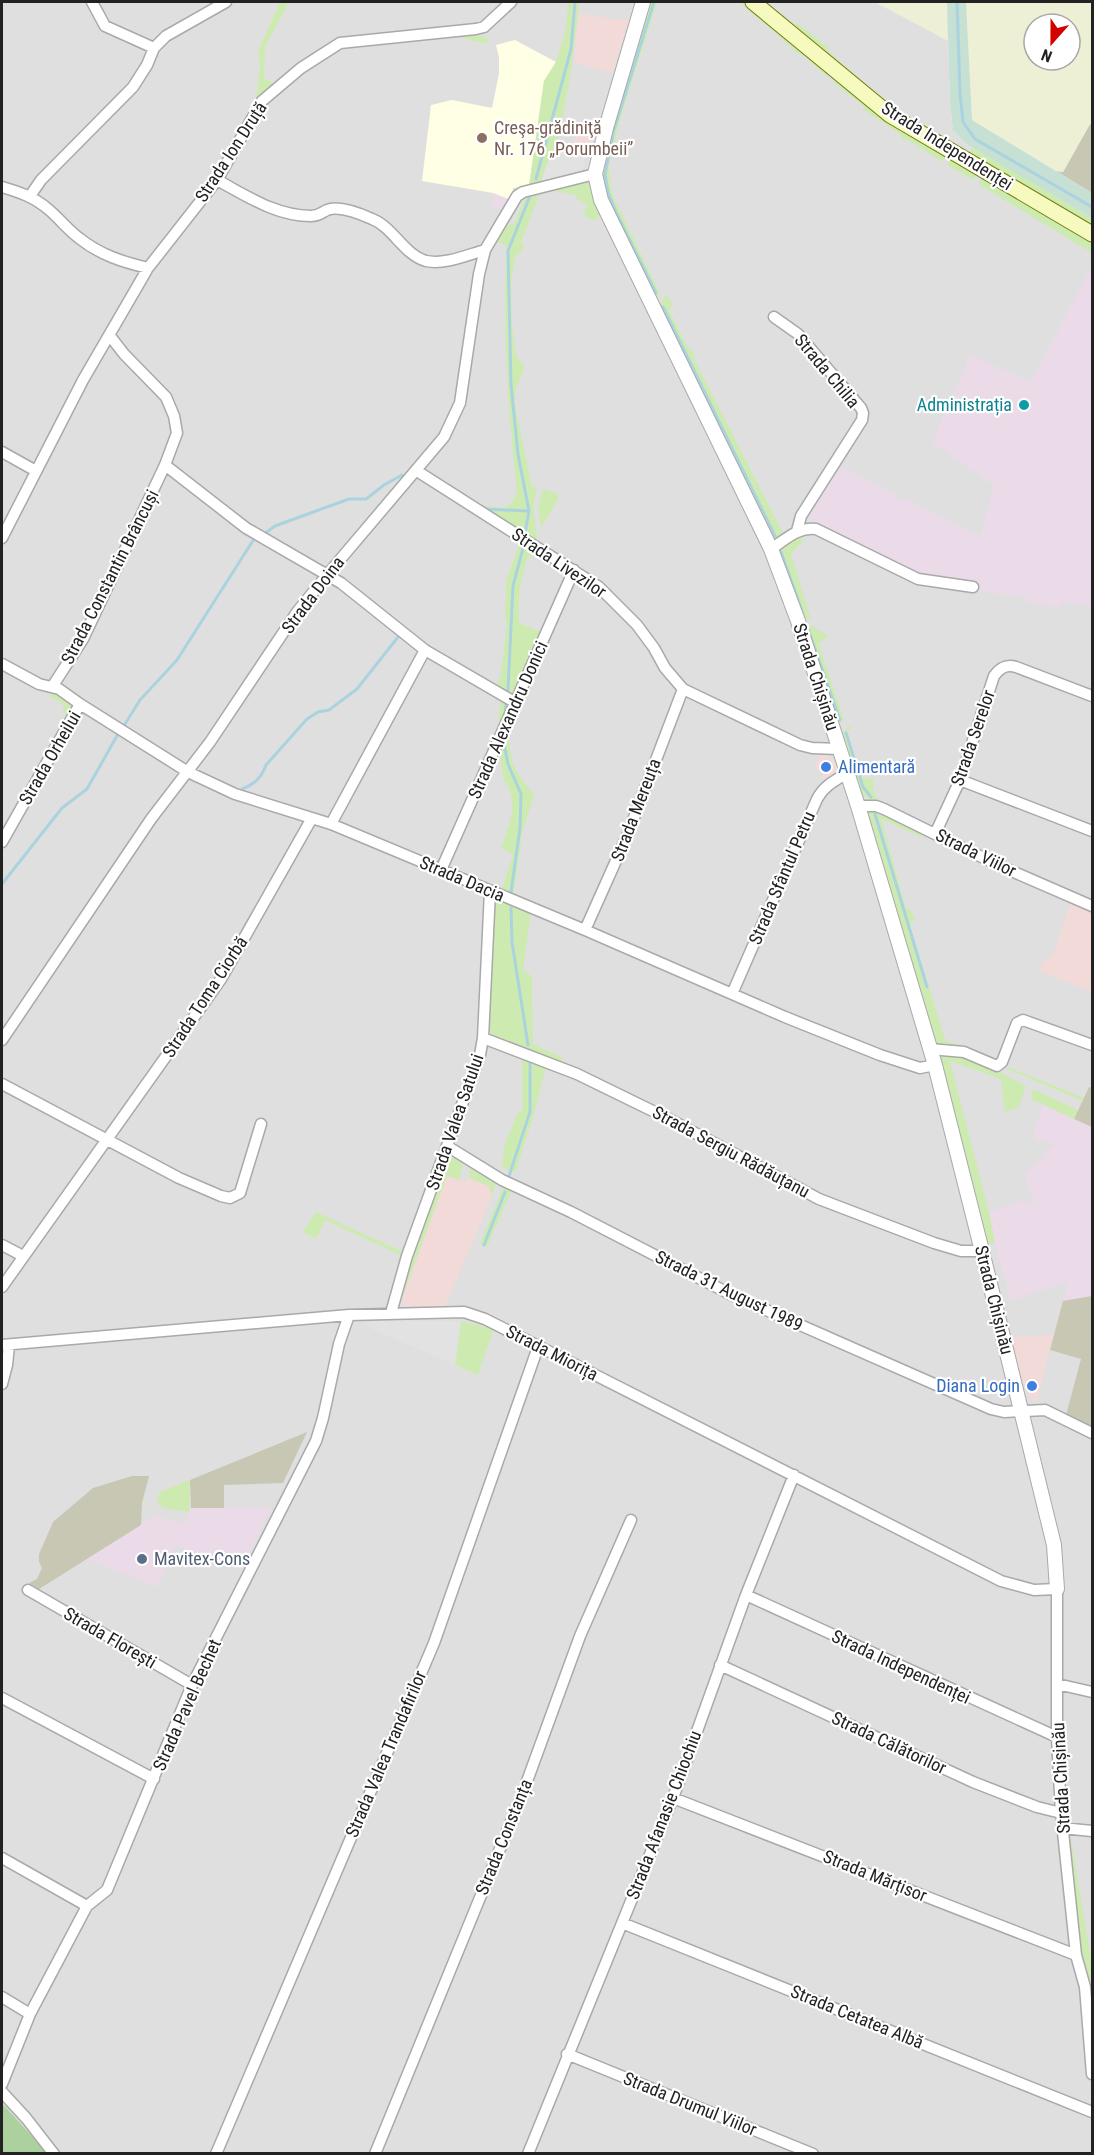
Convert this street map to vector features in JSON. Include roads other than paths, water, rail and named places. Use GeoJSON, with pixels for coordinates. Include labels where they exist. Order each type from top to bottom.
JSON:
{"type":"FeatureCollection","features":[{"type":"Feature","properties":{"kind":"main road","name":"Strada Independenței"},"geometry":{"type":"LineString","coordinates":[[753,2],[899,121],[1092,234]]}},
{"type":"Feature","properties":{"kind":"street"},"geometry":{"type":"LineString","coordinates":[[92,2],[105,26],[154,48]]}},
{"type":"Feature","properties":{"kind":"street"},"geometry":{"type":"LineString","coordinates":[[30,196],[41,180],[133,87],[147,65],[154,48],[166,36],[226,2]]}},
{"type":"Feature","properties":{"kind":"street","name":"Strada Ion Druță"},"geometry":{"type":"LineString","coordinates":[[2,538],[104,343],[148,268],[217,180],[262,101],[275,88],[339,43],[484,27],[511,2]]}},
{"type":"Feature","properties":{"kind":"street","name":"Strada Chișinău"},"geometry":{"type":"LineString","coordinates":[[643,2],[595,174],[601,200],[621,244],[771,549],[802,632],[858,806],[935,1065],[1054,1545],[1057,1589],[1057,1737],[1062,1827],[1076,1955],[1089,1987],[1092,2074]]}},
{"type":"Feature","properties":{"kind":"street","name":"Strada Doina"},"geometry":{"type":"LineString","coordinates":[[2,1040],[151,819],[188,772],[266,662],[297,612],[444,437],[460,403],[479,274],[485,250],[517,196],[523,192],[595,174]]}},
{"type":"Feature","properties":{"kind":"street"},"geometry":{"type":"LineString","coordinates":[[217,180],[274,210],[318,216],[336,208],[374,219],[416,256],[426,261],[442,262],[485,250]]}},
{"type":"Feature","properties":{"kind":"street"},"geometry":{"type":"LineString","coordinates":[[2,187],[30,196],[48,208],[77,237],[91,247],[121,261],[148,268]]}},
{"type":"Feature","properties":{"kind":"street","name":"Strada Chilia"},"geometry":{"type":"LineString","coordinates":[[774,317],[798,334],[861,408],[863,414],[862,420],[801,516],[797,531]]}},
{"type":"Feature","properties":{"kind":"street","name":"Strada Constantin Brâncuși"},"geometry":{"type":"LineString","coordinates":[[52,687],[83,639],[165,465],[177,433],[174,416],[166,397],[124,354],[110,336]]}},
{"type":"Feature","properties":{"kind":"street"},"geometry":{"type":"LineString","coordinates":[[2,452],[36,471]]}},
{"type":"Feature","properties":{"kind":"street"},"geometry":{"type":"LineString","coordinates":[[165,465],[246,528],[341,583],[425,650],[516,703]]}},
{"type":"Feature","properties":{"kind":"street","name":"Strada Livezilor"},"geometry":{"type":"LineString","coordinates":[[417,471],[599,587],[637,625],[665,668],[682,689],[800,745],[812,748],[839,748]]}},
{"type":"Feature","properties":{"kind":"street"},"geometry":{"type":"LineString","coordinates":[[771,549],[797,531],[807,528],[816,529],[918,579],[973,587]]}},
{"type":"Feature","properties":{"kind":"street","name":"Strada Alexandru Donici"},"geometry":{"type":"LineString","coordinates":[[441,870],[574,570]]}},
{"type":"Feature","properties":{"kind":"street"},"geometry":{"type":"LineString","coordinates":[[331,824],[425,650]]}},
{"type":"Feature","properties":{"kind":"street","name":"Strada Dacia"},"geometry":{"type":"LineString","coordinates":[[2,664],[39,684],[59,689],[188,772],[235,794],[331,824],[880,1055],[920,1068],[935,1065]]}},
{"type":"Feature","properties":{"kind":"street","name":"Strada Serelor"},"geometry":{"type":"LineString","coordinates":[[935,834],[960,780],[994,676],[1003,667],[1016,666],[1092,696]]}},
{"type":"Feature","properties":{"kind":"street","name":"Strada Mereuța"},"geometry":{"type":"LineString","coordinates":[[585,930],[617,860],[682,689]]}},
{"type":"Feature","properties":{"kind":"street","name":"Strada Orheilui"},"geometry":{"type":"LineString","coordinates":[[2,842],[80,704]]}},
{"type":"Feature","properties":{"kind":"street","name":"Strada Sfântul Petru"},"geometry":{"type":"LineString","coordinates":[[732,994],[821,790],[846,774]]}},
{"type":"Feature","properties":{"kind":"street"},"geometry":{"type":"LineString","coordinates":[[960,780],[1092,831]]}},
{"type":"Feature","properties":{"kind":"street","name":"Strada Viilor"},"geometry":{"type":"LineString","coordinates":[[858,806],[876,806],[1000,866],[1092,906]]}},
{"type":"Feature","properties":{"kind":"street","name":"Strada Toma Ciorbă"},"geometry":{"type":"LineString","coordinates":[[2,1287],[221,979],[312,818]]}},
{"type":"Feature","properties":{"kind":"street","name":"Strada Valea Satului"},"geometry":{"type":"LineString","coordinates":[[391,1312],[407,1256],[480,1055],[483,1038],[490,891]]}},
{"type":"Feature","properties":{"kind":"street"},"geometry":{"type":"LineString","coordinates":[[930,1049],[964,1052],[997,1066],[1002,1062],[1017,1023],[1023,1020],[1092,1045]]}},
{"type":"Feature","properties":{"kind":"street","name":"Strada Sergiu Rădăuțanu"},"geometry":{"type":"LineString","coordinates":[[483,1038],[577,1074],[663,1116],[819,1199],[934,1243],[961,1251],[982,1251]]}},
{"type":"Feature","properties":{"kind":"street"},"geometry":{"type":"LineString","coordinates":[[2,1084],[179,1178],[231,1198],[240,1193],[261,1124]]}},
{"type":"Feature","properties":{"kind":"street","name":"Strada 31 August 1989"},"geometry":{"type":"LineString","coordinates":[[447,1146],[502,1180],[571,1212],[732,1295],[991,1409],[1004,1412],[1046,1410],[1092,1433]]}},
{"type":"Feature","properties":{"kind":"street"},"geometry":{"type":"LineString","coordinates":[[2,1245],[23,1256]]}},
{"type":"Feature","properties":{"kind":"street","name":"Strada Miorița"},"geometry":{"type":"LineString","coordinates":[[5,1345],[391,1312],[464,1312],[485,1319],[1001,1581],[1034,1590],[1057,1589]]}},
{"type":"Feature","properties":{"kind":"street","name":"Strada Pavel Bechet"},"geometry":{"type":"LineString","coordinates":[[2,2084],[30,2014],[87,1906],[107,1890],[192,1685],[316,1441],[339,1344],[350,1315]]}},
{"type":"Feature","properties":{"kind":"street"},"geometry":{"type":"LineString","coordinates":[[2,1384],[8,1365],[5,1345]]}},
{"type":"Feature","properties":{"kind":"street","name":"Strada Valea Trandafirilor"},"geometry":{"type":"LineString","coordinates":[[216,2154],[434,1643],[538,1347]]}},
{"type":"Feature","properties":{"kind":"street","name":"Strada Afanasie Chiochiu"},"geometry":{"type":"LineString","coordinates":[[528,2154],[673,1798],[746,1595],[794,1475]]}},
{"type":"Feature","properties":{"kind":"street","name":"Strada Constanța"},"geometry":{"type":"LineString","coordinates":[[375,2154],[522,1795],[580,1636],[631,1520]]}},
{"type":"Feature","properties":{"kind":"street","name":"Strada Florești"},"geometry":{"type":"LineString","coordinates":[[28,1590],[192,1685]]}},
{"type":"Feature","properties":{"kind":"street","name":"Strada Independenței"},"geometry":{"type":"LineString","coordinates":[[746,1595],[1057,1737]]}},
{"type":"Feature","properties":{"kind":"street","name":"Strada Călătorilor"},"geometry":{"type":"LineString","coordinates":[[720,1665],[973,1782],[1037,1807],[1061,1813]]}},
{"type":"Feature","properties":{"kind":"street"},"geometry":{"type":"LineString","coordinates":[[1057,1684],[1092,1692]]}},
{"type":"Feature","properties":{"kind":"street"},"geometry":{"type":"LineString","coordinates":[[2,1698],[154,1779]]}},
{"type":"Feature","properties":{"kind":"street","name":"Strada Mărțisor"},"geometry":{"type":"LineString","coordinates":[[673,1798],[1076,1955]]}},
{"type":"Feature","properties":{"kind":"street"},"geometry":{"type":"LineString","coordinates":[[1062,1827],[1092,1831]]}},
{"type":"Feature","properties":{"kind":"street"},"geometry":{"type":"LineString","coordinates":[[2,1858],[87,1906]]}},
{"type":"Feature","properties":{"kind":"street","name":"Strada Cetatea Albă"},"geometry":{"type":"LineString","coordinates":[[622,1923],[1092,2112]]}},
{"type":"Feature","properties":{"kind":"street"},"geometry":{"type":"LineString","coordinates":[[2,1997],[30,2014]]}},
{"type":"Feature","properties":{"kind":"street","name":"Strada Drumul Viilor"},"geometry":{"type":"LineString","coordinates":[[567,2054],[813,2154]]}},
{"type":"Feature","properties":{"kind":"street"},"geometry":{"type":"LineString","coordinates":[[2,2092],[54,2154]]}},
{"type":"Feature","properties":{"kind":"waterway"},"geometry":{"type":"LineString","coordinates":[[536,179],[571,49],[575,2]]}},
{"type":"Feature","properties":{"kind":"waterway"},"geometry":{"type":"LineString","coordinates":[[654,2],[614,130],[605,174],[608,192],[616,212],[656,293]]}},
{"type":"Feature","properties":{"kind":"waterway"},"geometry":{"type":"LineString","coordinates":[[957,2],[963,122],[975,139],[1092,207]]}},
{"type":"Feature","properties":{"kind":"waterway"},"geometry":{"type":"LineString","coordinates":[[525,533],[529,511],[518,454],[511,385],[508,251],[530,196]]}},
{"type":"Feature","properties":{"kind":"waterway"},"geometry":{"type":"LineString","coordinates":[[663,307],[775,536]]}},
{"type":"Feature","properties":{"kind":"waterway"},"geometry":{"type":"LineString","coordinates":[[264,534],[275,526],[349,499],[366,499],[402,475]]}},
{"type":"Feature","properties":{"kind":"waterway"},"geometry":{"type":"LineString","coordinates":[[484,509],[528,511]]}},
{"type":"Feature","properties":{"kind":"waterway"},"geometry":{"type":"LineString","coordinates":[[125,724],[140,700],[177,660],[254,539]]}},
{"type":"Feature","properties":{"kind":"waterway"},"geometry":{"type":"LineString","coordinates":[[508,690],[513,586],[523,548]]}},
{"type":"Feature","properties":{"kind":"waterway"},"geometry":{"type":"LineString","coordinates":[[781,552],[803,614]]}},
{"type":"Feature","properties":{"kind":"waterway"},"geometry":{"type":"LineString","coordinates":[[808,629],[840,720]]}},
{"type":"Feature","properties":{"kind":"waterway"},"geometry":{"type":"LineString","coordinates":[[242,789],[254,783],[266,765],[307,719],[318,712],[329,710],[357,689],[398,637]]}},
{"type":"Feature","properties":{"kind":"waterway"},"geometry":{"type":"LineString","coordinates":[[505,714],[506,702]]}},
{"type":"Feature","properties":{"kind":"waterway"},"geometry":{"type":"LineString","coordinates":[[846,733],[863,787],[871,797]]}},
{"type":"Feature","properties":{"kind":"waterway"},"geometry":{"type":"LineString","coordinates":[[2,884],[62,808],[87,789],[118,734]]}},
{"type":"Feature","properties":{"kind":"waterway"},"geometry":{"type":"LineString","coordinates":[[504,744],[508,764],[521,794],[520,828],[511,892]]}},
{"type":"Feature","properties":{"kind":"waterway"},"geometry":{"type":"LineString","coordinates":[[875,814],[927,987]]}},
{"type":"Feature","properties":{"kind":"waterway"},"geometry":{"type":"LineString","coordinates":[[511,908],[512,942],[528,1045]]}},
{"type":"Feature","properties":{"kind":"waterway"},"geometry":{"type":"LineString","coordinates":[[509,1176],[530,1112],[530,1064]]}},
{"type":"Feature","properties":{"kind":"waterway"},"geometry":{"type":"LineString","coordinates":[[484,1245],[505,1192]]}},
{"type":"Feature","properties":{"kind":"place","name":"Creşa-grădiniţă Nr. 176 „Porumbeii”"},"geometry":{"type":"Point","coordinates":[482,138]}},
{"type":"Feature","properties":{"kind":"place","name":"Administrația"},"geometry":{"type":"Point","coordinates":[1024,405]}},
{"type":"Feature","properties":{"kind":"place","name":"Alimentară"},"geometry":{"type":"Point","coordinates":[826,767]}},
{"type":"Feature","properties":{"kind":"place","name":"Diana Login"},"geometry":{"type":"Point","coordinates":[1032,1386]}},
{"type":"Feature","properties":{"kind":"place","name":"Mavitex-Cons"},"geometry":{"type":"Point","coordinates":[142,1559]}}]}
